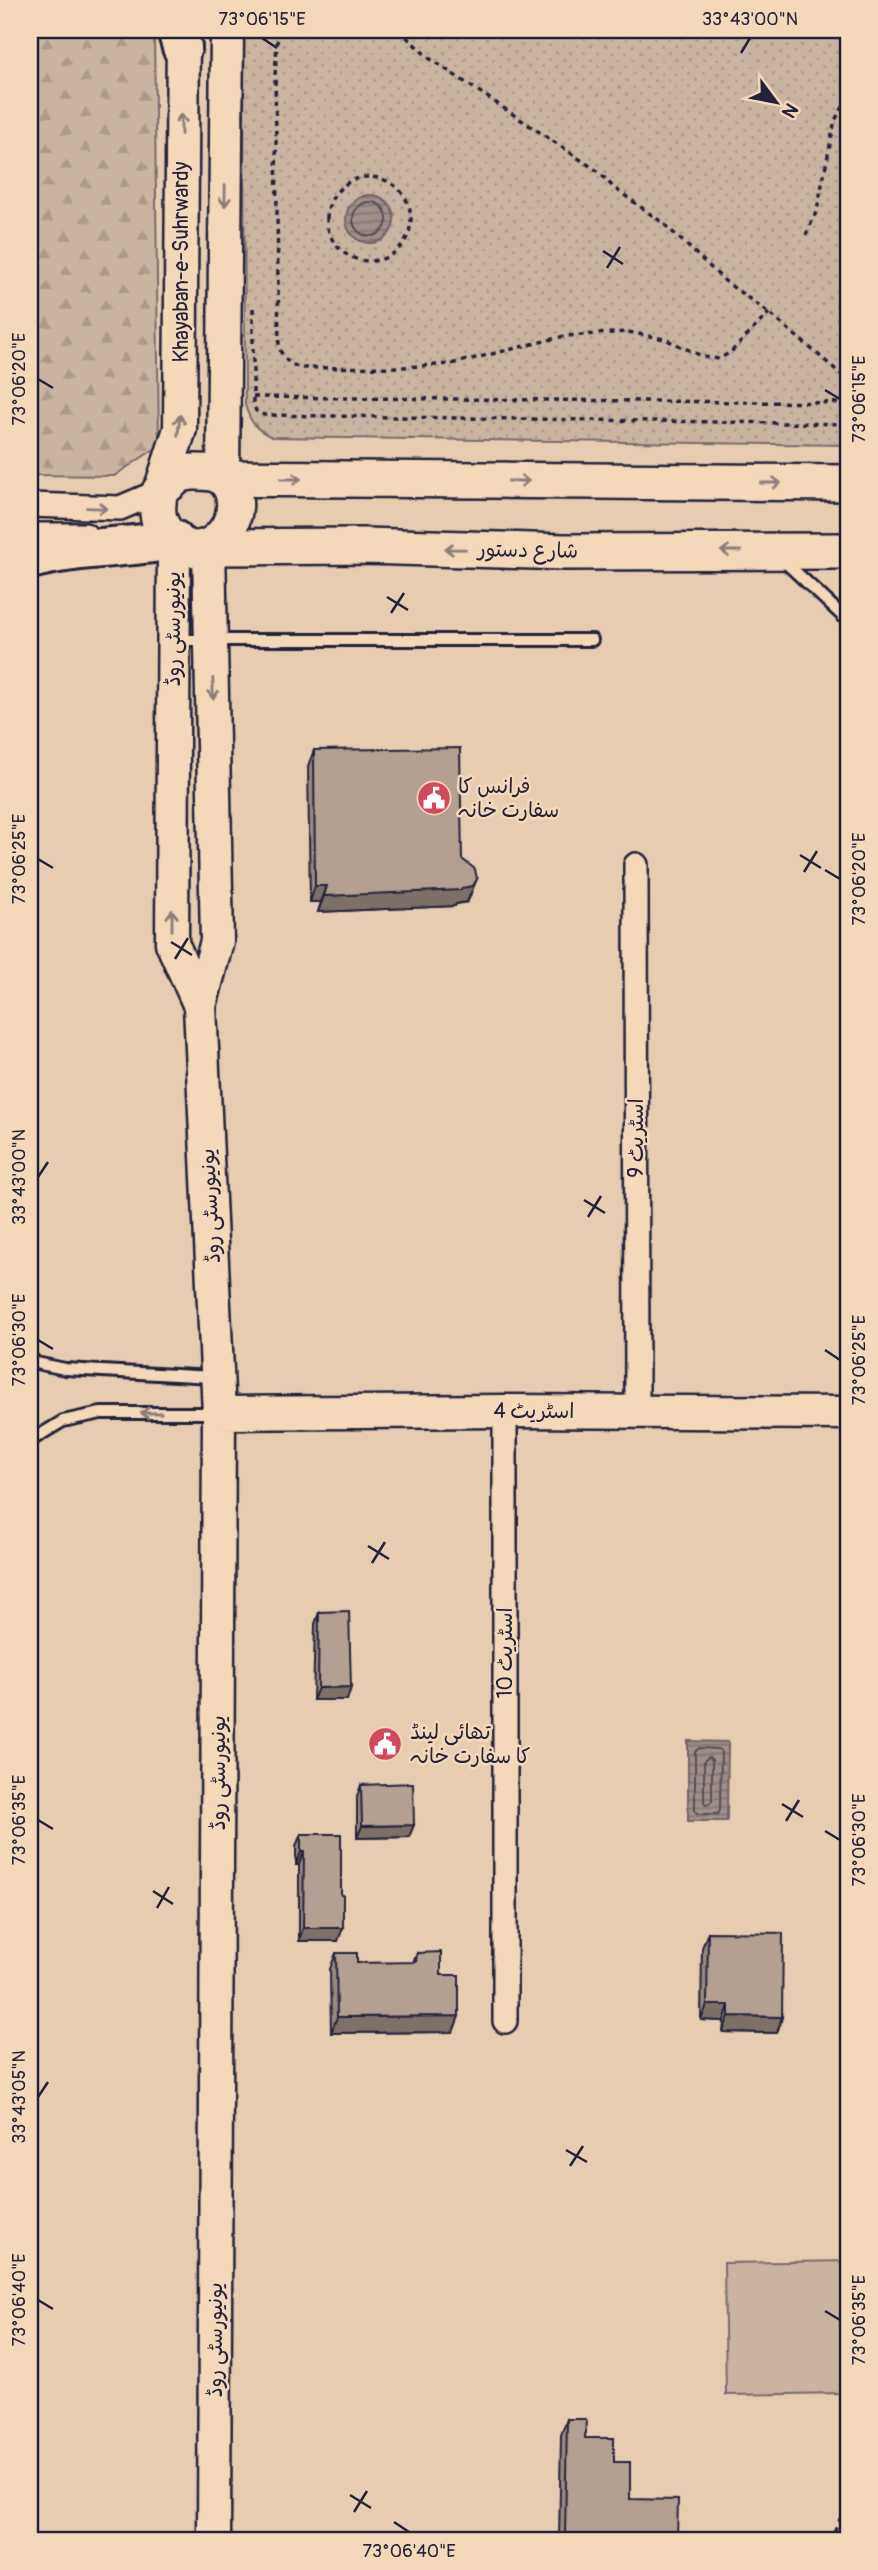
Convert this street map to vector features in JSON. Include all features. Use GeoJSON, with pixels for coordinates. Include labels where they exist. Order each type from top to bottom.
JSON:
{"type":"FeatureCollection","features":[{"type":"Feature","properties":{"kind":"highway"},"geometry":{"type":"LineString","coordinates":[[30,559],[49,554],[142,546],[182,539]]}},
{"type":"Feature","properties":{"kind":"main road"},"geometry":{"type":"LineString","coordinates":[[223,478],[232,492],[234,510],[231,523],[220,539],[182,539],[157,516],[160,491],[180,474],[209,472],[223,478],[848,483]]}},
{"type":"Feature","properties":{"kind":"main road","name":"شارع دستور"},"geometry":{"type":"LineString","coordinates":[[182,539],[565,552],[848,551]]}},
{"type":"Feature","properties":{"kind":"street","name":"Khayaban-e-Suhrwardy"},"geometry":{"type":"LineString","coordinates":[[223,478],[227,30]]}},
{"type":"Feature","properties":{"kind":"street","name":"Khayaban-e-Suhrwardy"},"geometry":{"type":"LineString","coordinates":[[160,491],[180,429],[181,36]]}},
{"type":"Feature","properties":{"kind":"street"},"geometry":{"type":"LineString","coordinates":[[181,367],[224,365]]}},
{"type":"Feature","properties":{"kind":"street"},"geometry":{"type":"LineString","coordinates":[[30,505],[120,508],[160,491]]}},
{"type":"Feature","properties":{"kind":"street","name":"شارع دستور"},"geometry":{"type":"LineString","coordinates":[[30,535],[127,534],[182,539]]}},
{"type":"Feature","properties":{"kind":"street","name":"یونیورسٹی روڈ"},"geometry":{"type":"LineString","coordinates":[[182,539],[173,640],[172,943],[200,1006]]}},
{"type":"Feature","properties":{"kind":"street","name":"یونیورسٹی روڈ"},"geometry":{"type":"LineString","coordinates":[[182,539],[212,640],[217,941],[200,1006],[219,1413],[215,2540]]}},
{"type":"Feature","properties":{"kind":"street","name":"اسٹریٹ 9"},"geometry":{"type":"LineString","coordinates":[[636,865],[637,1412]]}},
{"type":"Feature","properties":{"kind":"street","name":"اسٹریٹ 10"},"geometry":{"type":"LineString","coordinates":[[505,1411],[505,2021]]}},
{"type":"Feature","properties":{"kind":"street","name":"اسٹریٹ 4"},"geometry":{"type":"LineString","coordinates":[[219,1413],[848,1413]]}},
{"type":"Feature","properties":{"kind":"lane"},"geometry":{"type":"LineString","coordinates":[[772,551],[848,621]]}},
{"type":"Feature","properties":{"kind":"lane"},"geometry":{"type":"LineString","coordinates":[[173,640],[592,640]]}},
{"type":"Feature","properties":{"kind":"lane"},"geometry":{"type":"LineString","coordinates":[[30,1357],[36,1363],[65,1369],[218,1377]]}},
{"type":"Feature","properties":{"kind":"lane"},"geometry":{"type":"LineString","coordinates":[[30,1441],[63,1421],[101,1413],[219,1413]]}},
{"type":"Feature","properties":{"kind":"path"},"geometry":{"type":"LineString","coordinates":[[278,30],[275,75],[279,347],[283,358],[290,364],[303,368],[451,364],[565,336],[628,332],[665,339],[704,357],[719,359],[731,352],[769,313]]}},
{"type":"Feature","properties":{"kind":"path"},"geometry":{"type":"LineString","coordinates":[[399,30],[429,58],[599,172],[612,187],[663,223],[726,282],[769,313],[848,380]]}},
{"type":"Feature","properties":{"kind":"path"},"geometry":{"type":"LineString","coordinates":[[807,235],[817,210],[835,120],[848,99]]}},
{"type":"Feature","properties":{"kind":"path"},"geometry":{"type":"LineString","coordinates":[[359,177],[385,179],[396,186],[405,196],[410,208],[411,222],[401,246],[379,260],[353,258],[341,251],[328,229],[327,215],[337,191],[359,177]]}},
{"type":"Feature","properties":{"kind":"path"},"geometry":{"type":"LineString","coordinates":[[253,300],[253,397],[256,411],[264,415],[848,424]]}},
{"type":"Feature","properties":{"kind":"path"},"geometry":{"type":"LineString","coordinates":[[253,397],[848,403]]}},
{"type":"Feature","properties":{"kind":"path"},"geometry":{"type":"LineString","coordinates":[[830,2540],[848,2503]]}},
{"type":"Feature","properties":{"kind":"green space"},"geometry":{"type":"Polygon","coordinates":[[[30,30],[154,30],[159,446],[114,476],[30,475],[30,30]]]}},
{"type":"Feature","properties":{"kind":"green space"},"geometry":{"type":"Polygon","coordinates":[[[244,30],[848,30],[848,445],[272,437],[262,431],[252,421],[245,405],[244,30]]]}},
{"type":"Feature","properties":{"kind":"green space"},"geometry":{"type":"Polygon","coordinates":[[[848,2261],[848,2393],[726,2395],[724,2263],[848,2261]]]}},
{"type":"Feature","properties":{"kind":"water"},"geometry":{"type":"Polygon","coordinates":[[[370,195],[387,202],[394,219],[387,236],[370,243],[353,236],[346,219],[353,202],[370,195]]]}},
{"type":"Feature","properties":{"kind":"water"},"geometry":{"type":"Polygon","coordinates":[[[688,1741],[728,1742],[727,1821],[688,1821],[688,1741]]]}},
{"type":"Feature","properties":{"kind":"building"},"geometry":{"type":"Polygon","coordinates":[[[460,748],[462,859],[475,869],[477,879],[473,886],[461,890],[324,896],[327,886],[315,886],[314,750],[460,748]]]}},
{"type":"Feature","properties":{"kind":"building"},"geometry":{"type":"Polygon","coordinates":[[[349,1611],[351,1687],[318,1688],[319,1612],[349,1611]]]}},
{"type":"Feature","properties":{"kind":"building"},"geometry":{"type":"Polygon","coordinates":[[[413,1783],[414,1825],[362,1826],[361,1785],[413,1783]]]}},
{"type":"Feature","properties":{"kind":"building"},"geometry":{"type":"Polygon","coordinates":[[[301,1834],[341,1834],[343,1928],[303,1928],[304,1852],[301,1852],[301,1834]]]}},
{"type":"Feature","properties":{"kind":"building"},"geometry":{"type":"Polygon","coordinates":[[[708,1932],[783,1933],[782,2017],[729,2016],[729,2005],[707,2005],[708,1932]]]}},
{"type":"Feature","properties":{"kind":"building"},"geometry":{"type":"Polygon","coordinates":[[[441,1952],[441,1975],[459,1975],[459,2016],[337,2017],[336,1953],[357,1953],[357,1963],[416,1962],[417,1953],[441,1952]]]}},
{"type":"Feature","properties":{"kind":"building"},"geometry":{"type":"Polygon","coordinates":[[[567,2419],[586,2419],[585,2438],[614,2438],[614,2462],[630,2462],[630,2499],[678,2500],[677,2540],[555,2540],[565,2538],[567,2419]]]}},
{"type":"Feature","properties":{"kind":"place","name":"فرانس کا سفارت خانہ"},"geometry":{"type":"Point","coordinates":[434,798]}},
{"type":"Feature","properties":{"kind":"place","name":"تھائی لینڈ کا سفارت خانہ"},"geometry":{"type":"Point","coordinates":[385,1744]}}]}
